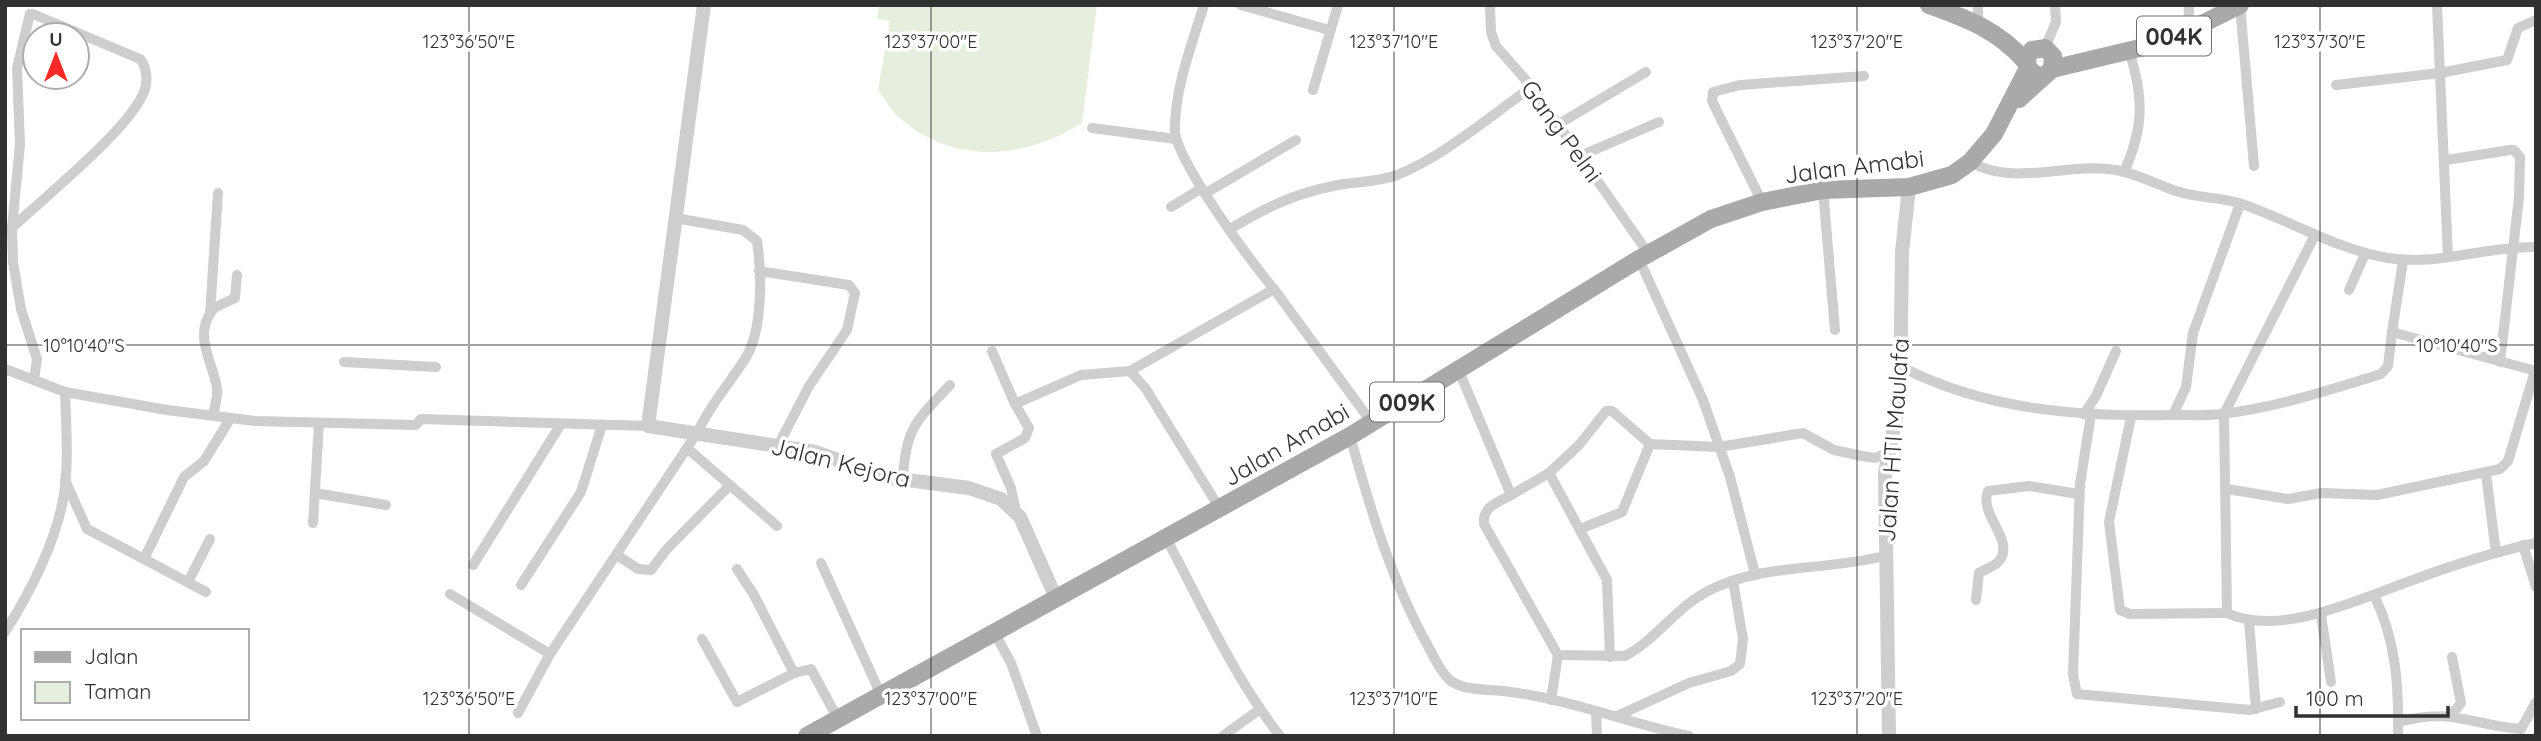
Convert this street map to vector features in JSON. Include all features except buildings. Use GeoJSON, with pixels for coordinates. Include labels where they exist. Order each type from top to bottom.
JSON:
{"type":"FeatureCollection","features":[{"type":"Feature","properties":{"kind":"main road"},"geometry":{"type":"LineString","coordinates":[[1929,5],[1978,14]]}},
{"type":"Feature","properties":{"kind":"main road"},"geometry":{"type":"LineString","coordinates":[[1951,5],[1978,14],[2014,49],[2040,60]]}},
{"type":"Feature","properties":{"kind":"main road","name":"004K"},"geometry":{"type":"LineString","coordinates":[[2040,60],[2105,58],[2189,31],[2240,5]]}},
{"type":"Feature","properties":{"kind":"main road","name":"Jalan Amabi"},"geometry":{"type":"LineString","coordinates":[[807,736],[1350,436],[1644,256],[1711,219],[1762,202],[1823,190],[1909,187],[1931,184],[1952,175],[1970,162],[1994,134],[2040,60]]}},
{"type":"Feature","properties":{"kind":"street"},"geometry":{"type":"LineString","coordinates":[[5,369],[65,392],[230,419],[416,425],[421,419],[648,426],[704,5]]}},
{"type":"Feature","properties":{"kind":"street"},"geometry":{"type":"LineString","coordinates":[[1204,5],[1180,95],[1176,139],[1183,158],[1230,229],[1372,423]]}},
{"type":"Feature","properties":{"kind":"street"},"geometry":{"type":"LineString","coordinates":[[1241,5],[1329,30]]}},
{"type":"Feature","properties":{"kind":"street"},"geometry":{"type":"LineString","coordinates":[[1312,90],[1338,5]]}},
{"type":"Feature","properties":{"kind":"street","name":"Gang Pelni"},"geometry":{"type":"LineString","coordinates":[[1490,5],[1491,32],[1496,46],[1532,88],[1580,156],[1644,256],[1703,400],[1755,573]]}},
{"type":"Feature","properties":{"kind":"street"},"geometry":{"type":"LineString","coordinates":[[2040,60],[2056,22],[2054,5]]}},
{"type":"Feature","properties":{"kind":"street"},"geometry":{"type":"LineString","coordinates":[[2189,5],[2189,31]]}},
{"type":"Feature","properties":{"kind":"street"},"geometry":{"type":"LineString","coordinates":[[2240,5],[2254,166]]}},
{"type":"Feature","properties":{"kind":"street"},"geometry":{"type":"LineString","coordinates":[[2437,5],[2446,160],[2448,257]]}},
{"type":"Feature","properties":{"kind":"street"},"geometry":{"type":"LineString","coordinates":[[12,228],[125,122],[146,86],[145,69],[140,58],[33,14],[30,15],[23,37],[17,68],[20,144],[12,228],[17,294],[38,365],[34,379]]}},
{"type":"Feature","properties":{"kind":"street"},"geometry":{"type":"LineString","coordinates":[[2336,85],[2440,73],[2507,60],[2518,28],[2536,20]]}},
{"type":"Feature","properties":{"kind":"street"},"geometry":{"type":"LineString","coordinates":[[2124,172],[2140,129],[2140,98],[2129,51]]}},
{"type":"Feature","properties":{"kind":"street"},"geometry":{"type":"LineString","coordinates":[[1557,125],[1646,72]]}},
{"type":"Feature","properties":{"kind":"street"},"geometry":{"type":"LineString","coordinates":[[1762,202],[1712,101],[1713,92],[1740,85],[1864,76]]}},
{"type":"Feature","properties":{"kind":"street"},"geometry":{"type":"LineString","coordinates":[[1230,229],[1276,201],[1335,185],[1382,180],[1405,172],[1430,158],[1532,88]]}},
{"type":"Feature","properties":{"kind":"street"},"geometry":{"type":"LineString","coordinates":[[1580,156],[1659,122]]}},
{"type":"Feature","properties":{"kind":"street"},"geometry":{"type":"LineString","coordinates":[[1092,128],[1176,139]]}},
{"type":"Feature","properties":{"kind":"street"},"geometry":{"type":"LineString","coordinates":[[1171,207],[1296,140]]}},
{"type":"Feature","properties":{"kind":"street"},"geometry":{"type":"LineString","coordinates":[[2446,160],[2510,150],[2518,153],[2519,197],[2500,362]]}},
{"type":"Feature","properties":{"kind":"street"},"geometry":{"type":"LineString","coordinates":[[1970,162],[1983,170],[2007,175],[2068,169],[2124,172],[2186,194],[2240,204],[2365,254],[2403,261],[2448,257],[2513,246],[2536,247]]}},
{"type":"Feature","properties":{"kind":"street","name":"Jalan HTI Maulafa"},"geometry":{"type":"LineString","coordinates":[[1889,736],[1889,632],[1884,556],[1885,473],[1900,397],[1902,252],[1909,187]]}},
{"type":"Feature","properties":{"kind":"street"},"geometry":{"type":"LineString","coordinates":[[1823,190],[1835,331]]}},
{"type":"Feature","properties":{"kind":"street"},"geometry":{"type":"LineString","coordinates":[[212,415],[217,388],[203,343],[210,313],[218,193]]}},
{"type":"Feature","properties":{"kind":"street"},"geometry":{"type":"LineString","coordinates":[[2173,415],[2186,387],[2193,333],[2240,204]]}},
{"type":"Feature","properties":{"kind":"street"},"geometry":{"type":"LineString","coordinates":[[518,713],[550,654],[697,433],[715,399],[745,359],[756,336],[757,241],[748,232],[675,218]]}},
{"type":"Feature","properties":{"kind":"street"},"geometry":{"type":"LineString","coordinates":[[2227,613],[2224,414],[2315,235]]}},
{"type":"Feature","properties":{"kind":"street"},"geometry":{"type":"LineString","coordinates":[[2349,290],[2365,254]]}},
{"type":"Feature","properties":{"kind":"street"},"geometry":{"type":"LineString","coordinates":[[1902,367],[1933,384],[1961,393],[2087,415],[2131,417],[2224,414],[2312,395],[2387,371],[2403,261]]}},
{"type":"Feature","properties":{"kind":"street"},"geometry":{"type":"LineString","coordinates":[[758,271],[849,285],[855,293],[847,331],[809,386],[779,444]]}},
{"type":"Feature","properties":{"kind":"street"},"geometry":{"type":"LineString","coordinates":[[210,313],[235,298],[237,275]]}},
{"type":"Feature","properties":{"kind":"street"},"geometry":{"type":"LineString","coordinates":[[1015,404],[1081,375],[1130,371],[1274,289]]}},
{"type":"Feature","properties":{"kind":"street"},"geometry":{"type":"LineString","coordinates":[[2227,489],[2288,499],[2321,493],[2377,495],[2500,469],[2508,461],[2536,371],[2392,332]]}},
{"type":"Feature","properties":{"kind":"street"},"geometry":{"type":"LineString","coordinates":[[992,351],[1029,430],[1025,438],[996,454],[1012,488],[1016,511],[1056,598]]}},
{"type":"Feature","properties":{"kind":"street"},"geometry":{"type":"LineString","coordinates":[[2116,351],[2087,415],[2079,494],[2073,676],[2077,694],[2256,709],[2280,702]]}},
{"type":"Feature","properties":{"kind":"street"},"geometry":{"type":"LineString","coordinates":[[344,362],[436,367]]}},
{"type":"Feature","properties":{"kind":"street"},"geometry":{"type":"LineString","coordinates":[[1130,371],[1146,388],[1220,509]]}},
{"type":"Feature","properties":{"kind":"street"},"geometry":{"type":"LineString","coordinates":[[1459,371],[1511,495]]}},
{"type":"Feature","properties":{"kind":"street"},"geometry":{"type":"LineString","coordinates":[[903,480],[904,449],[910,432],[922,413],[950,385]]}},
{"type":"Feature","properties":{"kind":"street"},"geometry":{"type":"LineString","coordinates":[[5,632],[37,576],[62,505],[65,480],[65,392]]}},
{"type":"Feature","properties":{"kind":"street"},"geometry":{"type":"LineString","coordinates":[[1884,556],[1861,562],[1755,573],[1710,590],[1682,607],[1633,652],[1611,657],[1558,655],[1553,652],[1484,524],[1483,516],[1486,509],[1549,473],[1579,445],[1606,411],[1612,411],[1650,444],[1719,447],[1803,433],[1834,450],[1875,458],[1889,452]]}},
{"type":"Feature","properties":{"kind":"street"},"geometry":{"type":"LineString","coordinates":[[2131,417],[2109,522],[2120,610],[2130,614],[2227,613],[2249,621],[2321,615],[2496,553],[2536,543]]}},
{"type":"Feature","properties":{"kind":"street"},"geometry":{"type":"LineString","coordinates":[[144,559],[184,477],[204,461],[230,419]]}},
{"type":"Feature","properties":{"kind":"street"},"geometry":{"type":"LineString","coordinates":[[313,523],[319,423]]}},
{"type":"Feature","properties":{"kind":"street"},"geometry":{"type":"LineString","coordinates":[[473,565],[561,424]]}},
{"type":"Feature","properties":{"kind":"street"},"geometry":{"type":"LineString","coordinates":[[521,585],[581,492],[602,425]]}},
{"type":"Feature","properties":{"kind":"street","name":"Jalan Kejora"},"geometry":{"type":"LineString","coordinates":[[648,426],[779,444],[816,452],[884,477],[990,494],[1016,511]]}},
{"type":"Feature","properties":{"kind":"street"},"geometry":{"type":"LineString","coordinates":[[1350,436],[1365,494],[1394,572],[1416,624],[1447,677],[1472,689],[1507,691],[1551,700],[1689,736]]}},
{"type":"Feature","properties":{"kind":"street"},"geometry":{"type":"LineString","coordinates":[[1580,529],[1622,512],[1650,444]]}},
{"type":"Feature","properties":{"kind":"street"},"geometry":{"type":"LineString","coordinates":[[687,447],[777,526]]}},
{"type":"Feature","properties":{"kind":"street"},"geometry":{"type":"LineString","coordinates":[[1549,473],[1607,580],[1611,657]]}},
{"type":"Feature","properties":{"kind":"street"},"geometry":{"type":"LineString","coordinates":[[2486,474],[2496,553]]}},
{"type":"Feature","properties":{"kind":"street"},"geometry":{"type":"LineString","coordinates":[[65,480],[87,529],[206,592]]}},
{"type":"Feature","properties":{"kind":"street"},"geometry":{"type":"LineString","coordinates":[[617,555],[638,569],[651,570],[666,550],[730,485]]}},
{"type":"Feature","properties":{"kind":"street"},"geometry":{"type":"LineString","coordinates":[[1976,600],[1979,573],[1998,562],[2003,552],[2000,538],[1986,510],[1984,499],[1987,491],[2029,486],[2079,494]]}},
{"type":"Feature","properties":{"kind":"street"},"geometry":{"type":"LineString","coordinates":[[315,493],[386,505]]}},
{"type":"Feature","properties":{"kind":"street"},"geometry":{"type":"LineString","coordinates":[[1166,538],[1259,709],[1280,736]]}},
{"type":"Feature","properties":{"kind":"street"},"geometry":{"type":"LineString","coordinates":[[188,582],[209,539]]}},
{"type":"Feature","properties":{"kind":"street"},"geometry":{"type":"LineString","coordinates":[[2523,545],[2536,587]]}},
{"type":"Feature","properties":{"kind":"street"},"geometry":{"type":"LineString","coordinates":[[821,563],[881,695]]}},
{"type":"Feature","properties":{"kind":"street"},"geometry":{"type":"LineString","coordinates":[[737,569],[754,594],[794,673]]}},
{"type":"Feature","properties":{"kind":"street"},"geometry":{"type":"LineString","coordinates":[[1617,716],[1689,683],[1731,671],[1740,664],[1743,639],[1733,581]]}},
{"type":"Feature","properties":{"kind":"street"},"geometry":{"type":"LineString","coordinates":[[450,594],[550,654]]}},
{"type":"Feature","properties":{"kind":"street"},"geometry":{"type":"LineString","coordinates":[[2374,595],[2390,635],[2397,673],[2398,736]]}},
{"type":"Feature","properties":{"kind":"street"},"geometry":{"type":"LineString","coordinates":[[2321,615],[2331,682]]}},
{"type":"Feature","properties":{"kind":"street"},"geometry":{"type":"LineString","coordinates":[[2249,621],[2256,709]]}},
{"type":"Feature","properties":{"kind":"street"},"geometry":{"type":"LineString","coordinates":[[994,632],[1011,663],[1037,736]]}},
{"type":"Feature","properties":{"kind":"street"},"geometry":{"type":"LineString","coordinates":[[702,639],[737,702],[794,673],[811,669],[838,719]]}},
{"type":"Feature","properties":{"kind":"street"},"geometry":{"type":"LineString","coordinates":[[1551,700],[1558,655]]}},
{"type":"Feature","properties":{"kind":"street"},"geometry":{"type":"LineString","coordinates":[[2452,657],[2461,702],[2452,715]]}},
{"type":"Feature","properties":{"kind":"street"},"geometry":{"type":"LineString","coordinates":[[2522,731],[2536,702]]}},
{"type":"Feature","properties":{"kind":"street"},"geometry":{"type":"LineString","coordinates":[[1223,736],[1259,709]]}},
{"type":"Feature","properties":{"kind":"street"},"geometry":{"type":"LineString","coordinates":[[1596,712],[1597,736]]}},
{"type":"Feature","properties":{"kind":"street"},"geometry":{"type":"LineString","coordinates":[[2398,722],[2431,714],[2452,715],[2522,731],[2536,731]]}},
{"type":"Feature","properties":{"kind":"green space"},"geometry":{"type":"Polygon","coordinates":[[[879,5],[1097,5],[1082,123],[1037,144],[991,152],[945,145],[923,135],[898,117],[878,90],[890,21],[877,19],[879,5]]]}}]}
